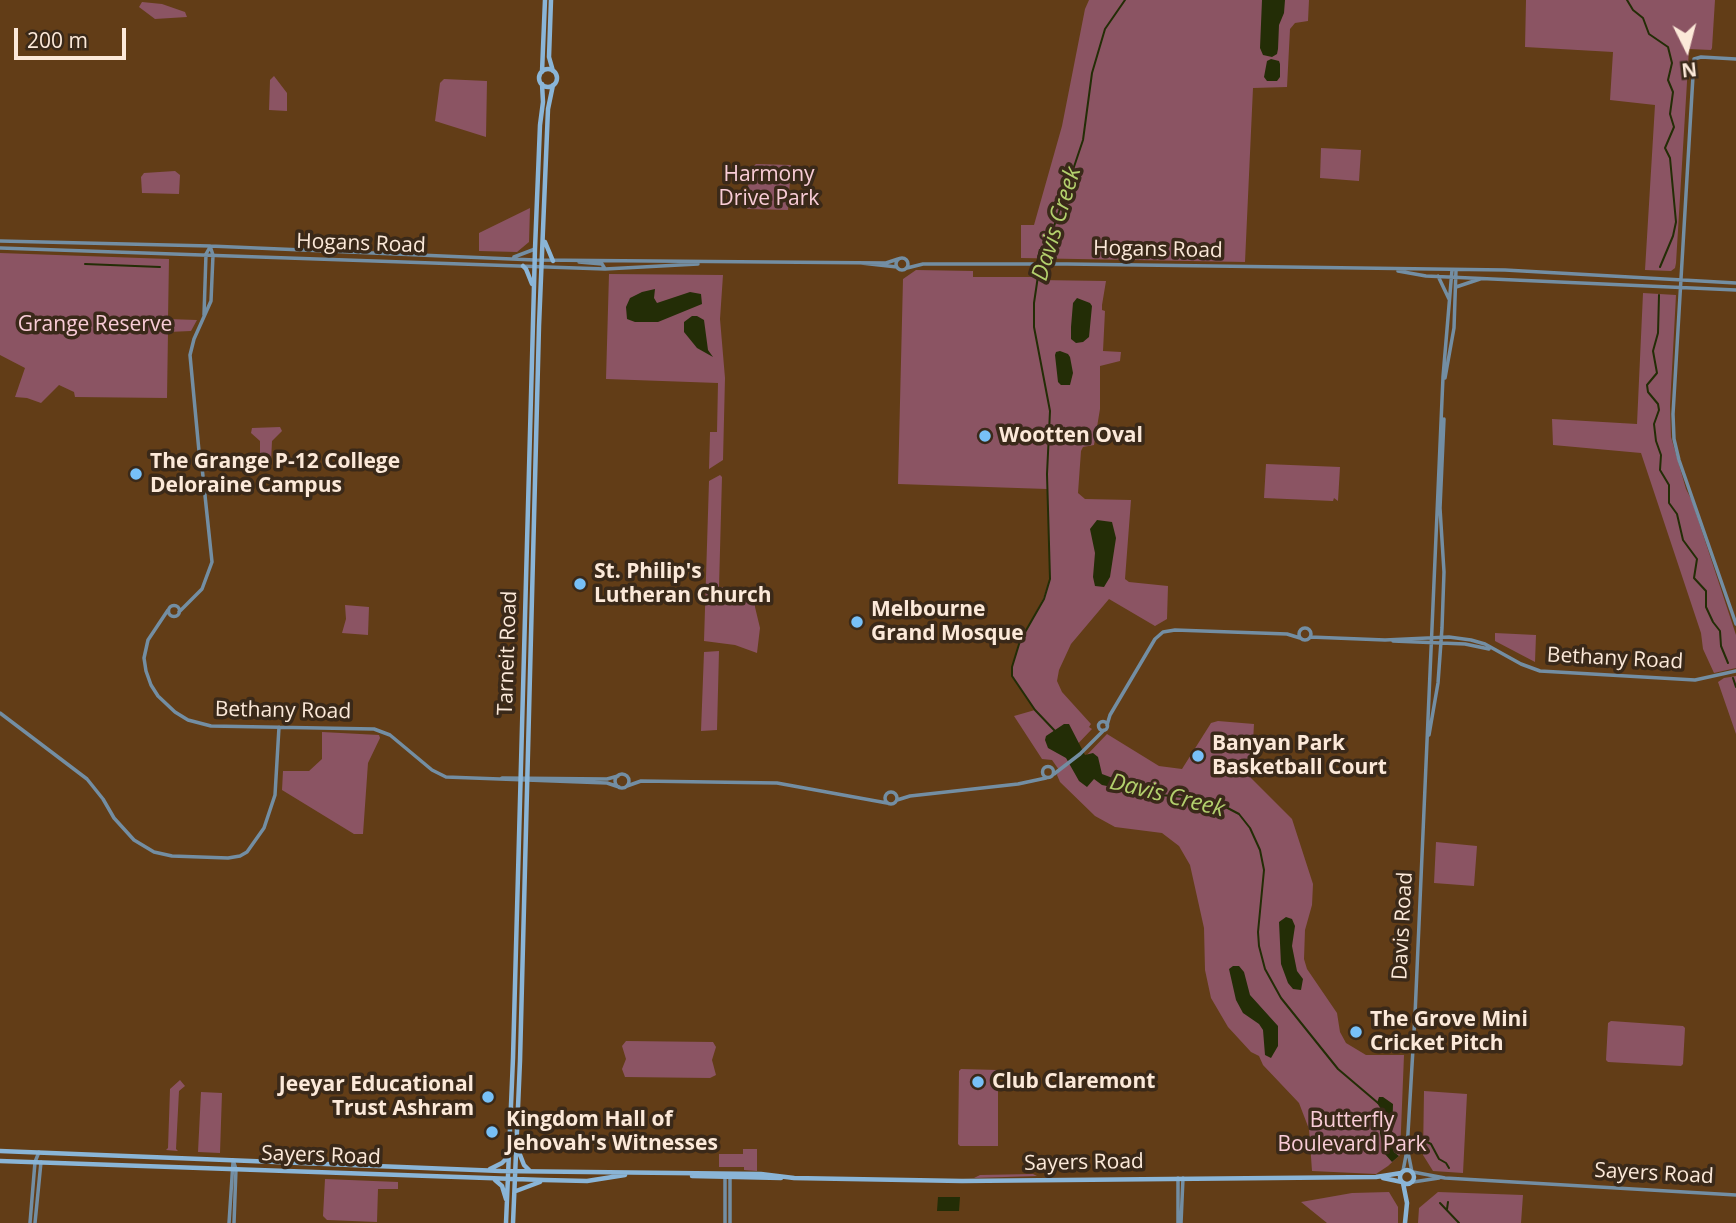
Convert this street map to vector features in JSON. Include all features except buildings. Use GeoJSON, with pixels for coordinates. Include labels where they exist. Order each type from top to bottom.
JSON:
{"type":"FeatureCollection","features":[{"type":"Feature","properties":{"kind":"main road"},"geometry":{"type":"LineString","coordinates":[[545,0],[542,72],[539,78],[542,84],[547,86],[553,85],[556,78],[549,57],[551,0]]}},
{"type":"Feature","properties":{"kind":"main road"},"geometry":{"type":"LineString","coordinates":[[542,72],[547,69],[553,71]]}},
{"type":"Feature","properties":{"kind":"main road","name":"Tarneit Road"},"geometry":{"type":"LineString","coordinates":[[506,1223],[534,249],[542,84]]}},
{"type":"Feature","properties":{"kind":"main road","name":"Tarneit Road"},"geometry":{"type":"LineString","coordinates":[[513,1223],[520,1079],[542,264],[548,109],[553,85]]}},
{"type":"Feature","properties":{"kind":"main road"},"geometry":{"type":"LineString","coordinates":[[543,238],[553,261]]}},
{"type":"Feature","properties":{"kind":"main road"},"geometry":{"type":"LineString","coordinates":[[523,266],[529,273],[534,288]]}},
{"type":"Feature","properties":{"kind":"main road"},"geometry":{"type":"LineString","coordinates":[[516,931],[520,886],[524,882]]}},
{"type":"Feature","properties":{"kind":"main road"},"geometry":{"type":"LineString","coordinates":[[516,1143],[524,1165],[531,1171]]}},
{"type":"Feature","properties":{"kind":"main road","name":"Sayers Road"},"geometry":{"type":"LineString","coordinates":[[0,1151],[509,1171],[957,1181],[1376,1177],[1413,1172]]}},
{"type":"Feature","properties":{"kind":"main road"},"geometry":{"type":"LineString","coordinates":[[485,1170],[509,1157]]}},
{"type":"Feature","properties":{"kind":"main road","name":"Sayers Road"},"geometry":{"type":"LineString","coordinates":[[0,1161],[509,1180],[587,1181],[640,1173]]}},
{"type":"Feature","properties":{"kind":"main road"},"geometry":{"type":"LineString","coordinates":[[1402,1172],[1400,1177],[1407,1203]]}},
{"type":"Feature","properties":{"kind":"main road"},"geometry":{"type":"LineString","coordinates":[[1405,1223],[1413,1172]]}},
{"type":"Feature","properties":{"kind":"main road","name":"Sayers Road"},"geometry":{"type":"LineString","coordinates":[[1376,1177],[1403,1183],[1413,1182]]}},
{"type":"Feature","properties":{"kind":"main road"},"geometry":{"type":"LineString","coordinates":[[495,1179],[502,1186],[508,1203]]}},
{"type":"Feature","properties":{"kind":"main road"},"geometry":{"type":"LineString","coordinates":[[516,1191],[544,1180]]}},
{"type":"Feature","properties":{"kind":"street"},"geometry":{"type":"LineString","coordinates":[[1736,59],[1694,59],[1673,414],[1674,439],[1679,460],[1736,624]]}},
{"type":"Feature","properties":{"kind":"street","name":"Hogans Road"},"geometry":{"type":"LineString","coordinates":[[0,241],[210,246],[509,259],[605,269],[721,262]]}},
{"type":"Feature","properties":{"kind":"street"},"geometry":{"type":"LineString","coordinates":[[65,243],[65,250]]}},
{"type":"Feature","properties":{"kind":"street"},"geometry":{"type":"LineString","coordinates":[[84,251],[85,243]]}},
{"type":"Feature","properties":{"kind":"street"},"geometry":{"type":"LineString","coordinates":[[163,619],[179,612],[202,589],[212,562],[190,355],[192,342],[211,301],[206,254],[210,246]]}},
{"type":"Feature","properties":{"kind":"street"},"geometry":{"type":"LineString","coordinates":[[209,283],[213,254],[210,246]]}},
{"type":"Feature","properties":{"kind":"street","name":"Hogans Road"},"geometry":{"type":"LineString","coordinates":[[0,248],[523,266],[535,263]]}},
{"type":"Feature","properties":{"kind":"street"},"geometry":{"type":"LineString","coordinates":[[509,259],[534,249]]}},
{"type":"Feature","properties":{"kind":"street"},"geometry":{"type":"LineString","coordinates":[[358,253],[358,260]]}},
{"type":"Feature","properties":{"kind":"street"},"geometry":{"type":"LineString","coordinates":[[898,259],[907,261],[907,268],[901,270],[897,267],[898,259]]}},
{"type":"Feature","properties":{"kind":"street","name":"Hogans Road"},"geometry":{"type":"LineString","coordinates":[[542,264],[553,261],[886,263],[898,259]]}},
{"type":"Feature","properties":{"kind":"street"},"geometry":{"type":"LineString","coordinates":[[574,261],[602,264],[605,269]]}},
{"type":"Feature","properties":{"kind":"street"},"geometry":{"type":"LineString","coordinates":[[649,267],[657,261]]}},
{"type":"Feature","properties":{"kind":"street","name":"Hogans Road"},"geometry":{"type":"LineString","coordinates":[[907,261],[923,264],[1454,270],[1736,283]]}},
{"type":"Feature","properties":{"kind":"street","name":"Hogans Road"},"geometry":{"type":"LineString","coordinates":[[856,263],[897,267]]}},
{"type":"Feature","properties":{"kind":"street","name":"Hogans Road"},"geometry":{"type":"LineString","coordinates":[[907,268],[923,264]]}},
{"type":"Feature","properties":{"kind":"street","name":"Hogans Road"},"geometry":{"type":"LineString","coordinates":[[1392,270],[1408,275],[1736,290]]}},
{"type":"Feature","properties":{"kind":"street","name":"Davis Road"},"geometry":{"type":"LineString","coordinates":[[1407,1150],[1444,387],[1454,270]]}},
{"type":"Feature","properties":{"kind":"street"},"geometry":{"type":"LineString","coordinates":[[1438,276],[1450,301]]}},
{"type":"Feature","properties":{"kind":"street","name":"Davis Road"},"geometry":{"type":"LineString","coordinates":[[1444,387],[1453,335],[1456,287],[1454,276]]}},
{"type":"Feature","properties":{"kind":"street"},"geometry":{"type":"LineString","coordinates":[[1456,287],[1486,278]]}},
{"type":"Feature","properties":{"kind":"street","name":"Davis Road"},"geometry":{"type":"LineString","coordinates":[[1427,744],[1438,683],[1441,643],[1444,579],[1440,519],[1443,410]]}},
{"type":"Feature","properties":{"kind":"street"},"geometry":{"type":"LineString","coordinates":[[172,617],[168,610],[171,606],[185,606]]}},
{"type":"Feature","properties":{"kind":"street"},"geometry":{"type":"LineString","coordinates":[[176,607],[179,612]]}},
{"type":"Feature","properties":{"kind":"street","name":"Bethany Road"},"geometry":{"type":"LineString","coordinates":[[168,610],[148,640],[145,663],[151,685],[169,708],[188,720],[206,725],[380,730],[441,775],[607,783],[619,787]]}},
{"type":"Feature","properties":{"kind":"street"},"geometry":{"type":"LineString","coordinates":[[1101,728],[1107,725],[1110,715],[1155,639],[1165,631],[1287,634],[1306,640],[1310,638],[1311,631],[1307,628],[1287,634]]}},
{"type":"Feature","properties":{"kind":"street"},"geometry":{"type":"LineString","coordinates":[[1300,638],[1301,630]]}},
{"type":"Feature","properties":{"kind":"street","name":"Bethany Road"},"geometry":{"type":"LineString","coordinates":[[1311,631],[1325,636]]}},
{"type":"Feature","properties":{"kind":"street","name":"Bethany Road"},"geometry":{"type":"LineString","coordinates":[[1310,638],[1325,636],[1432,641],[1496,651]]}},
{"type":"Feature","properties":{"kind":"street","name":"Bethany Road"},"geometry":{"type":"LineString","coordinates":[[1432,641],[1441,638],[1471,640],[1485,644],[1530,668],[1546,672],[1695,680],[1736,671]]}},
{"type":"Feature","properties":{"kind":"street"},"geometry":{"type":"LineString","coordinates":[[0,713],[87,779],[114,818],[134,840],[154,852],[172,856],[228,858],[247,852],[264,828],[275,795],[279,727]]}},
{"type":"Feature","properties":{"kind":"street"},"geometry":{"type":"LineString","coordinates":[[641,781],[619,787],[616,782],[622,774],[641,781],[783,783],[873,798],[893,804],[910,796],[1018,784],[1046,778],[1080,754],[1096,737],[1102,722],[1110,715]]}},
{"type":"Feature","properties":{"kind":"street"},"geometry":{"type":"LineString","coordinates":[[1102,722],[1107,725]]}},
{"type":"Feature","properties":{"kind":"street"},"geometry":{"type":"LineString","coordinates":[[1036,779],[1045,767],[1063,765]]}},
{"type":"Feature","properties":{"kind":"street"},"geometry":{"type":"LineString","coordinates":[[1051,767],[1054,774]]}},
{"type":"Feature","properties":{"kind":"street"},"geometry":{"type":"LineString","coordinates":[[1042,772],[1046,778]]}},
{"type":"Feature","properties":{"kind":"street","name":"Bethany Road"},"geometry":{"type":"LineString","coordinates":[[528,780],[607,779],[618,776]]}},
{"type":"Feature","properties":{"kind":"street"},"geometry":{"type":"LineString","coordinates":[[627,786],[628,777]]}},
{"type":"Feature","properties":{"kind":"street"},"geometry":{"type":"LineString","coordinates":[[873,798],[890,792],[910,796]]}},
{"type":"Feature","properties":{"kind":"street"},"geometry":{"type":"LineString","coordinates":[[895,793],[897,800]]}},
{"type":"Feature","properties":{"kind":"street"},"geometry":{"type":"LineString","coordinates":[[885,795],[887,803]]}},
{"type":"Feature","properties":{"kind":"street"},"geometry":{"type":"LineString","coordinates":[[1407,1150],[1413,1172]]}},
{"type":"Feature","properties":{"kind":"street"},"geometry":{"type":"LineString","coordinates":[[1402,1172],[1407,1150]]}},
{"type":"Feature","properties":{"kind":"street"},"geometry":{"type":"LineString","coordinates":[[33,1223],[39,1152]]}},
{"type":"Feature","properties":{"kind":"street"},"geometry":{"type":"LineString","coordinates":[[233,1160],[234,1223]]}},
{"type":"Feature","properties":{"kind":"street"},"geometry":{"type":"LineString","coordinates":[[229,1223],[234,1169]]}},
{"type":"Feature","properties":{"kind":"street","name":"Sayers Road"},"geometry":{"type":"LineString","coordinates":[[1413,1172],[1445,1178],[1736,1195]]}},
{"type":"Feature","properties":{"kind":"street"},"geometry":{"type":"LineString","coordinates":[[727,1223],[728,1176]]}},
{"type":"Feature","properties":{"kind":"street"},"geometry":{"type":"LineString","coordinates":[[1179,1223],[1181,1178]]}},
{"type":"Feature","properties":{"kind":"street","name":"Sayers Road"},"geometry":{"type":"LineString","coordinates":[[1413,1182],[1445,1178]]}},
{"type":"Feature","properties":{"kind":"green space"},"geometry":{"type":"Polygon","coordinates":[[[1089,0],[1309,0],[1308,21],[1295,23],[1290,29],[1287,87],[1253,88],[1245,262],[1021,258],[1021,225],[1034,225],[1062,126],[1089,0]]]}},
{"type":"Feature","properties":{"kind":"green space"},"geometry":{"type":"Polygon","coordinates":[[[1526,0],[1715,0],[1711,50],[1689,49],[1676,263],[1671,271],[1645,270],[1655,105],[1610,100],[1613,52],[1525,47],[1526,0]]]}},
{"type":"Feature","properties":{"kind":"green space"},"geometry":{"type":"Polygon","coordinates":[[[142,2],[162,4],[185,12],[187,17],[155,19],[139,7],[142,2]]]}},
{"type":"Feature","properties":{"kind":"green space"},"geometry":{"type":"Polygon","coordinates":[[[274,76],[287,93],[287,111],[269,110],[270,80],[274,76]]]}},
{"type":"Feature","properties":{"kind":"green space"},"geometry":{"type":"Polygon","coordinates":[[[444,79],[487,81],[486,137],[435,121],[440,83],[444,79]]]}},
{"type":"Feature","properties":{"kind":"green space"},"geometry":{"type":"Polygon","coordinates":[[[1321,148],[1361,150],[1359,181],[1320,178],[1321,148]]]}},
{"type":"Feature","properties":{"kind":"green space","name":"Harmony Drive Park"},"geometry":{"type":"Polygon","coordinates":[[[756,164],[791,165],[788,210],[747,209],[749,170],[756,164]]]}},
{"type":"Feature","properties":{"kind":"green space"},"geometry":{"type":"Polygon","coordinates":[[[175,171],[180,175],[179,194],[142,193],[141,177],[144,173],[175,171]]]}},
{"type":"Feature","properties":{"kind":"green space"},"geometry":{"type":"Polygon","coordinates":[[[530,208],[529,242],[517,252],[479,251],[479,233],[530,208]]]}},
{"type":"Feature","properties":{"kind":"green space","name":"Grange Reserve"},"geometry":{"type":"Polygon","coordinates":[[[0,253],[169,259],[168,319],[197,320],[191,331],[168,332],[167,398],[75,397],[74,392],[59,385],[41,403],[15,397],[25,368],[0,355],[0,253]]]}},
{"type":"Feature","properties":{"kind":"green space","name":"Butterfly Boulevard Park"},"geometry":{"type":"Polygon","coordinates":[[[916,270],[973,271],[973,277],[1106,281],[1102,305],[1102,310],[1105,311],[1103,351],[1121,352],[1120,361],[1100,366],[1100,409],[1094,445],[1083,447],[1081,451],[1078,493],[1085,499],[1131,500],[1125,579],[1129,582],[1168,586],[1167,619],[1155,626],[1109,599],[1071,644],[1057,681],[1062,692],[1091,724],[1089,727],[1092,729],[1070,752],[1085,757],[1107,734],[1159,766],[1182,769],[1211,723],[1218,721],[1254,724],[1251,778],[1292,819],[1313,884],[1312,905],[1305,930],[1304,959],[1307,969],[1337,1013],[1340,1032],[1346,1043],[1366,1055],[1404,1055],[1400,1155],[1376,1174],[1312,1171],[1309,1129],[1299,1103],[1263,1065],[1259,1056],[1251,1052],[1228,1027],[1211,998],[1205,970],[1204,928],[1190,865],[1179,846],[1162,833],[1115,827],[1095,816],[1060,782],[1057,775],[1059,770],[1052,760],[1042,759],[1014,716],[1035,710],[1012,676],[1012,667],[1020,641],[1043,599],[1050,579],[1047,489],[898,484],[903,279],[916,270]]]}},
{"type":"Feature","properties":{"kind":"green space"},"geometry":{"type":"Polygon","coordinates":[[[609,274],[723,275],[720,319],[725,378],[723,460],[709,469],[710,432],[717,432],[718,383],[606,379],[609,274]]]}},
{"type":"Feature","properties":{"kind":"green space"},"geometry":{"type":"Polygon","coordinates":[[[1643,293],[1676,295],[1671,437],[1736,635],[1736,668],[1714,673],[1703,649],[1701,633],[1641,453],[1553,445],[1552,419],[1637,424],[1643,293]]]}},
{"type":"Feature","properties":{"kind":"green space"},"geometry":{"type":"Polygon","coordinates":[[[280,427],[282,431],[272,441],[271,463],[260,462],[260,441],[251,433],[252,428],[280,427]]]}},
{"type":"Feature","properties":{"kind":"green space"},"geometry":{"type":"Polygon","coordinates":[[[1266,464],[1340,467],[1338,501],[1334,498],[1333,501],[1264,498],[1266,464]]]}},
{"type":"Feature","properties":{"kind":"green space"},"geometry":{"type":"Polygon","coordinates":[[[720,475],[719,587],[755,590],[755,607],[760,628],[757,653],[735,645],[704,641],[709,481],[720,475]]]}},
{"type":"Feature","properties":{"kind":"green space"},"geometry":{"type":"Polygon","coordinates":[[[345,605],[369,607],[368,635],[342,633],[346,619],[345,605]]]}},
{"type":"Feature","properties":{"kind":"green space"},"geometry":{"type":"Polygon","coordinates":[[[1495,633],[1536,635],[1535,662],[1495,641],[1495,633]]]}},
{"type":"Feature","properties":{"kind":"green space"},"geometry":{"type":"Polygon","coordinates":[[[719,651],[717,730],[701,731],[704,652],[719,651]]]}},
{"type":"Feature","properties":{"kind":"green space"},"geometry":{"type":"Polygon","coordinates":[[[1736,676],[1736,734],[1718,682],[1736,676]]]}},
{"type":"Feature","properties":{"kind":"green space"},"geometry":{"type":"Polygon","coordinates":[[[322,732],[379,735],[368,763],[363,834],[354,834],[282,790],[283,771],[309,771],[322,759],[322,732]]]}},
{"type":"Feature","properties":{"kind":"green space"},"geometry":{"type":"Polygon","coordinates":[[[1436,842],[1477,846],[1474,886],[1434,883],[1436,842]]]}},
{"type":"Feature","properties":{"kind":"green space"},"geometry":{"type":"Polygon","coordinates":[[[1611,1021],[1683,1026],[1683,1064],[1608,1062],[1608,1023],[1611,1021]]]}},
{"type":"Feature","properties":{"kind":"green space"},"geometry":{"type":"Polygon","coordinates":[[[626,1041],[713,1042],[716,1047],[712,1060],[716,1075],[710,1078],[625,1077],[622,1069],[626,1059],[622,1046],[626,1041]]]}},
{"type":"Feature","properties":{"kind":"green space"},"geometry":{"type":"Polygon","coordinates":[[[961,1069],[998,1070],[998,1146],[958,1144],[961,1069]]]}},
{"type":"Feature","properties":{"kind":"green space"},"geometry":{"type":"Polygon","coordinates":[[[180,1080],[185,1086],[179,1091],[178,1151],[166,1150],[170,1089],[180,1080]]]}},
{"type":"Feature","properties":{"kind":"green space"},"geometry":{"type":"Polygon","coordinates":[[[1424,1091],[1467,1094],[1463,1173],[1433,1171],[1423,1155],[1424,1091]]]}},
{"type":"Feature","properties":{"kind":"green space"},"geometry":{"type":"Polygon","coordinates":[[[201,1092],[222,1093],[220,1153],[198,1152],[201,1092]]]}},
{"type":"Feature","properties":{"kind":"green space"},"geometry":{"type":"Polygon","coordinates":[[[743,1149],[757,1149],[757,1171],[744,1170],[744,1167],[719,1167],[719,1154],[743,1154],[743,1149]]]}},
{"type":"Feature","properties":{"kind":"green space"},"geometry":{"type":"Polygon","coordinates":[[[980,1175],[1037,1176],[974,1178],[980,1175]]]}},
{"type":"Feature","properties":{"kind":"green space"},"geometry":{"type":"Polygon","coordinates":[[[325,1179],[398,1182],[398,1189],[378,1189],[377,1222],[327,1220],[323,1216],[325,1179]]]}},
{"type":"Feature","properties":{"kind":"green space"},"geometry":{"type":"Polygon","coordinates":[[[1389,1192],[1398,1207],[1398,1223],[1327,1223],[1301,1202],[1352,1193],[1389,1192]]]}},
{"type":"Feature","properties":{"kind":"green space"},"geometry":{"type":"Polygon","coordinates":[[[1438,1192],[1523,1195],[1521,1223],[1418,1223],[1419,1208],[1438,1192]]]}},
{"type":"Feature","properties":{"kind":"shaded area"},"geometry":{"type":"Polygon","coordinates":[[[1262,0],[1285,0],[1279,25],[1277,54],[1272,57],[1263,55],[1260,48],[1262,0]]]}},
{"type":"Feature","properties":{"kind":"shaded area"},"geometry":{"type":"Polygon","coordinates":[[[1267,61],[1279,61],[1280,64],[1280,77],[1277,81],[1267,81],[1264,77],[1267,61]]]}},
{"type":"Feature","properties":{"kind":"shaded area"},"geometry":{"type":"Polygon","coordinates":[[[1039,249],[1052,251],[1051,259],[1044,277],[1033,277],[1039,249]]]}},
{"type":"Feature","properties":{"kind":"shaded area"},"geometry":{"type":"Polygon","coordinates":[[[655,289],[654,298],[657,303],[690,292],[701,294],[702,304],[658,322],[635,322],[627,319],[626,307],[630,298],[655,289]]]}},
{"type":"Feature","properties":{"kind":"shaded area"},"geometry":{"type":"Polygon","coordinates":[[[1077,298],[1092,306],[1089,337],[1076,343],[1071,339],[1071,327],[1073,303],[1077,298]]]}},
{"type":"Feature","properties":{"kind":"shaded area"},"geometry":{"type":"Polygon","coordinates":[[[692,316],[704,320],[708,350],[713,357],[697,348],[684,332],[684,322],[692,316]]]}},
{"type":"Feature","properties":{"kind":"shaded area"},"geometry":{"type":"Polygon","coordinates":[[[1060,351],[1070,357],[1073,373],[1070,385],[1061,385],[1058,382],[1055,355],[1060,351]]]}},
{"type":"Feature","properties":{"kind":"shaded area"},"geometry":{"type":"Polygon","coordinates":[[[1097,520],[1112,522],[1116,538],[1110,577],[1104,587],[1095,586],[1093,577],[1095,553],[1090,529],[1097,520]]]}},
{"type":"Feature","properties":{"kind":"shaded area"},"geometry":{"type":"Polygon","coordinates":[[[1064,724],[1069,724],[1085,755],[1093,753],[1098,757],[1102,774],[1126,783],[1126,790],[1102,785],[1094,779],[1087,787],[1079,781],[1066,758],[1048,748],[1046,736],[1064,724]]]}},
{"type":"Feature","properties":{"kind":"shaded area"},"geometry":{"type":"Polygon","coordinates":[[[1286,917],[1292,919],[1295,926],[1292,946],[1297,971],[1303,979],[1301,990],[1293,989],[1288,983],[1281,964],[1279,922],[1286,917]]]}},
{"type":"Feature","properties":{"kind":"shaded area"},"geometry":{"type":"Polygon","coordinates":[[[1239,966],[1244,972],[1250,995],[1278,1026],[1278,1046],[1271,1058],[1265,1055],[1263,1030],[1243,1013],[1236,1000],[1229,969],[1239,966]]]}},
{"type":"Feature","properties":{"kind":"shaded area"},"geometry":{"type":"Polygon","coordinates":[[[1379,1097],[1393,1104],[1392,1136],[1397,1138],[1397,1142],[1392,1140],[1391,1143],[1394,1152],[1399,1156],[1392,1162],[1384,1153],[1380,1133],[1380,1117],[1383,1112],[1377,1103],[1379,1097]]]}},
{"type":"Feature","properties":{"kind":"shaded area"},"geometry":{"type":"Polygon","coordinates":[[[938,1197],[960,1197],[959,1211],[937,1211],[938,1197]]]}},
{"type":"Feature","properties":{"kind":"waterway","name":"Davis Creek"},"geometry":{"type":"LineString","coordinates":[[1046,250],[1083,140],[1092,73],[1105,29],[1125,0]]}},
{"type":"Feature","properties":{"kind":"waterway"},"geometry":{"type":"LineString","coordinates":[[1627,0],[1633,10],[1643,18],[1649,34],[1668,47],[1672,63],[1668,80],[1673,92],[1670,114],[1674,127],[1665,148],[1670,158],[1676,222],[1660,267]]}},
{"type":"Feature","properties":{"kind":"waterway"},"geometry":{"type":"LineString","coordinates":[[85,264],[160,267]]}},
{"type":"Feature","properties":{"kind":"waterway","name":"Davis Creek"},"geometry":{"type":"LineString","coordinates":[[1038,276],[1034,327],[1050,411],[1047,474],[1050,579],[1044,599],[1020,641],[1012,676],[1035,710],[1055,731]]}},
{"type":"Feature","properties":{"kind":"waterway"},"geometry":{"type":"LineString","coordinates":[[1659,295],[1658,333],[1653,351],[1657,373],[1647,385],[1648,392],[1658,404],[1659,410],[1654,424],[1661,455],[1660,470],[1669,485],[1669,503],[1677,514],[1683,540],[1697,559],[1694,578],[1706,591],[1706,607],[1720,631],[1721,646],[1728,663]]}},
{"type":"Feature","properties":{"kind":"waterway"},"geometry":{"type":"LineString","coordinates":[[1733,678],[1736,687]]}},
{"type":"Feature","properties":{"kind":"waterway","name":"Davis Creek"},"geometry":{"type":"LineString","coordinates":[[1126,790],[1198,798],[1220,804],[1239,814],[1250,828],[1260,850],[1264,870],[1258,932],[1265,969],[1281,998],[1338,1069],[1378,1103]]}},
{"type":"Feature","properties":{"kind":"waterway","name":"Davis Creek"},"geometry":{"type":"LineString","coordinates":[[1427,1142],[1449,1168]]}},
{"type":"Feature","properties":{"kind":"waterway","name":"Davis Creek"},"geometry":{"type":"LineString","coordinates":[[1447,1209],[1448,1202]]}},
{"type":"Feature","properties":{"kind":"waterway","name":"Davis Creek"},"geometry":{"type":"LineString","coordinates":[[1440,1203],[1459,1223]]}},
{"type":"Feature","properties":{"kind":"place","name":"Wootten Oval"},"geometry":{"type":"Point","coordinates":[985,436]}},
{"type":"Feature","properties":{"kind":"place","name":"The Grange P-12 College Deloraine Campus"},"geometry":{"type":"Point","coordinates":[136,474]}},
{"type":"Feature","properties":{"kind":"place","name":"St. Philip's Lutheran Church"},"geometry":{"type":"Point","coordinates":[580,584]}},
{"type":"Feature","properties":{"kind":"place","name":"Melbourne Grand Mosque"},"geometry":{"type":"Point","coordinates":[857,622]}},
{"type":"Feature","properties":{"kind":"place","name":"Banyan Park Basketball Court"},"geometry":{"type":"Point","coordinates":[1198,756]}},
{"type":"Feature","properties":{"kind":"place","name":"The Grove Mini Cricket Pitch"},"geometry":{"type":"Point","coordinates":[1356,1032]}},
{"type":"Feature","properties":{"kind":"place","name":"Club Claremont"},"geometry":{"type":"Point","coordinates":[978,1082]}},
{"type":"Feature","properties":{"kind":"place","name":"Jeeyar Educational Trust Ashram"},"geometry":{"type":"Point","coordinates":[488,1097]}},
{"type":"Feature","properties":{"kind":"place","name":"Kingdom Hall of Jehovah's Witnesses"},"geometry":{"type":"Point","coordinates":[492,1132]}}]}
